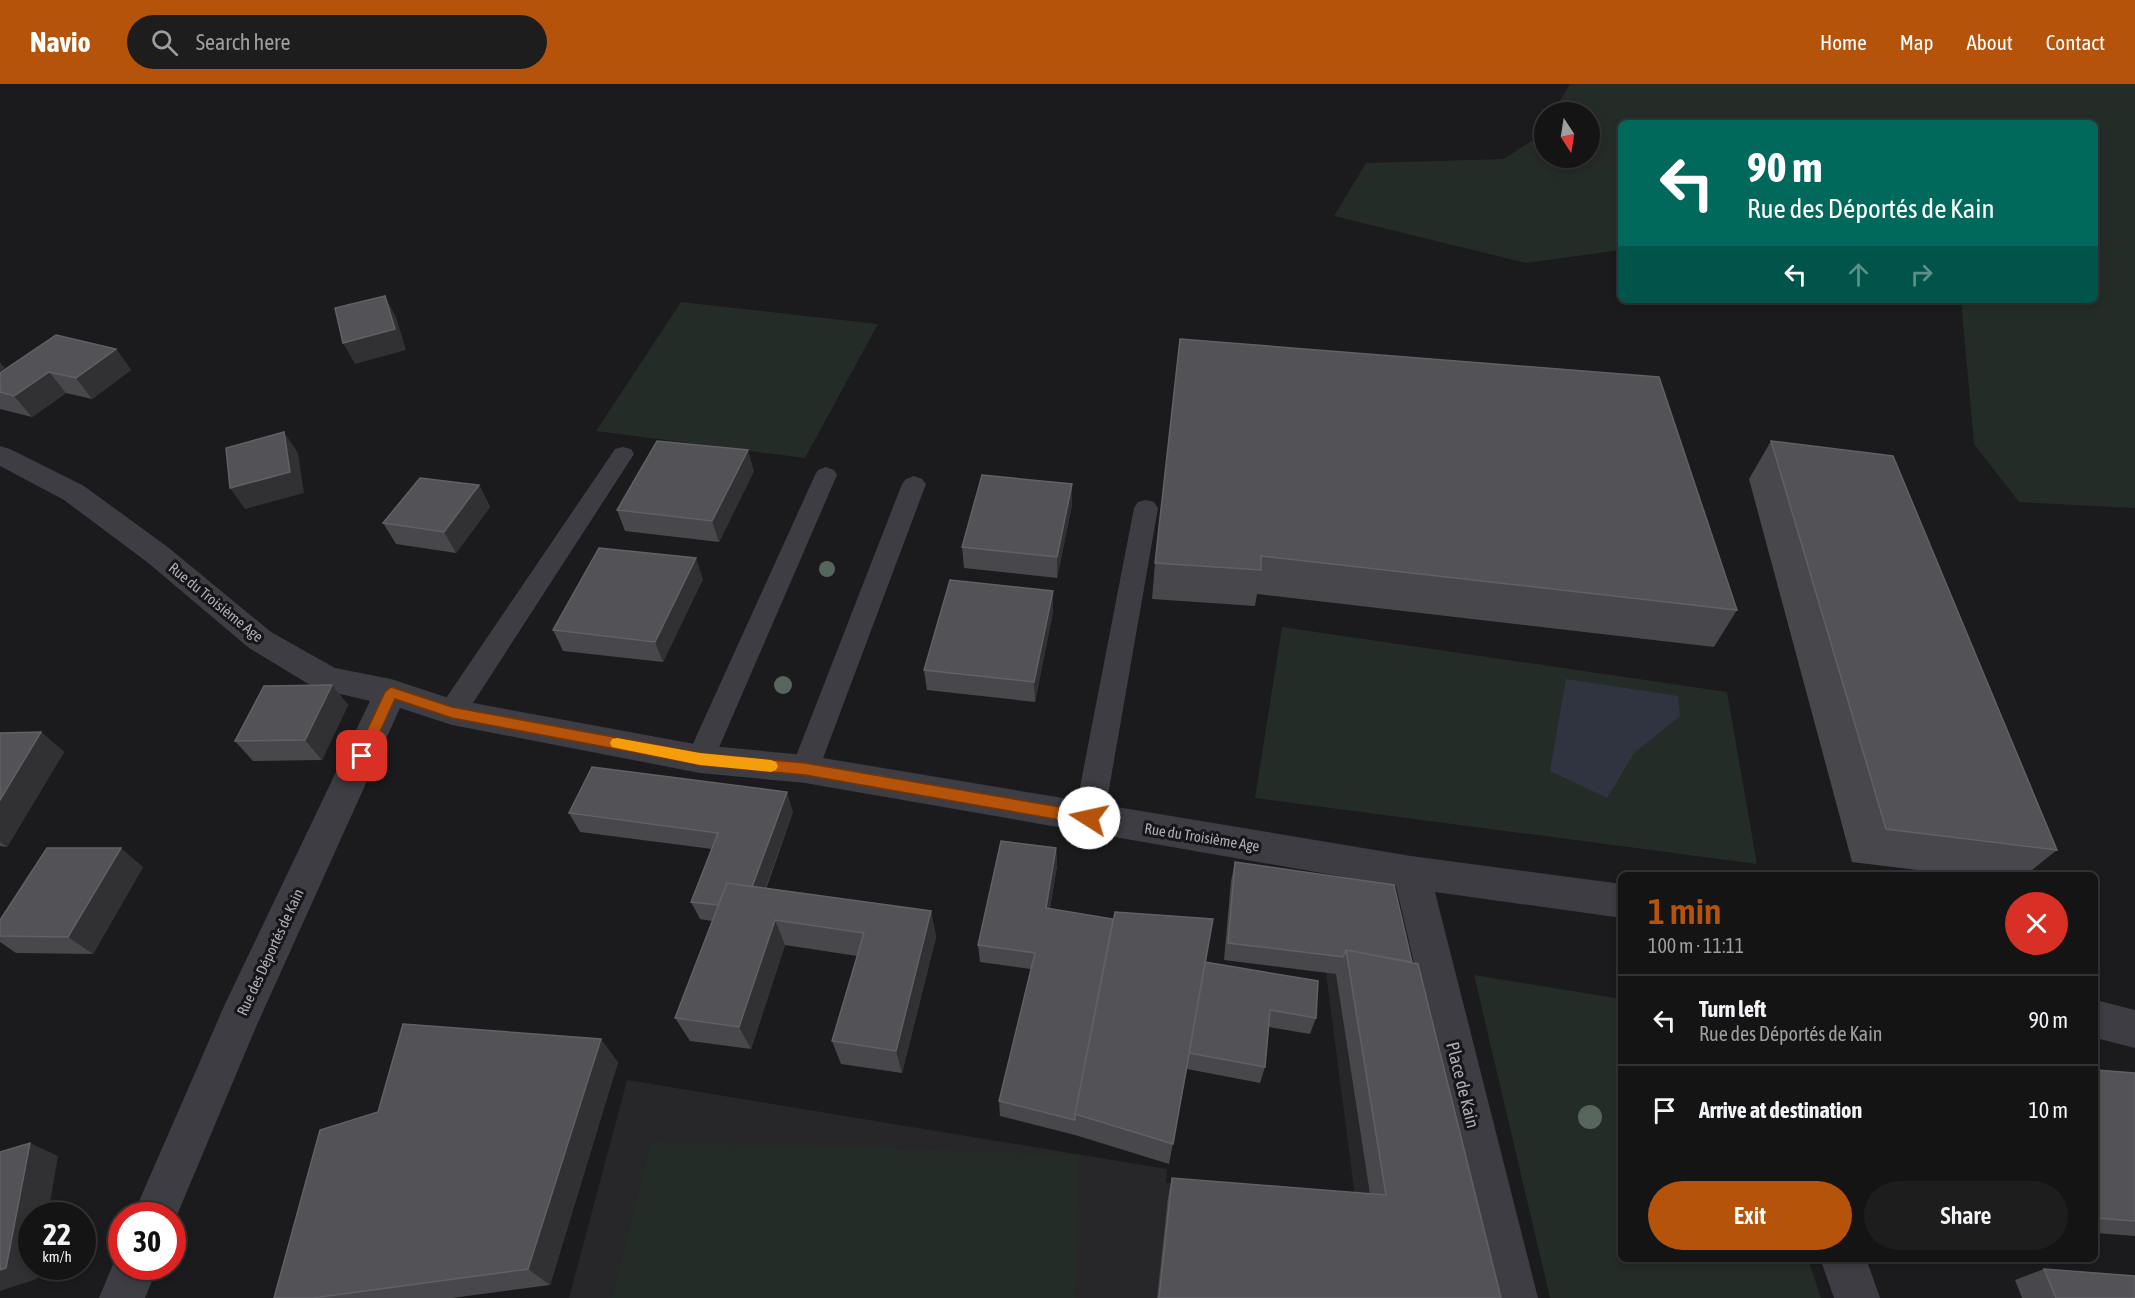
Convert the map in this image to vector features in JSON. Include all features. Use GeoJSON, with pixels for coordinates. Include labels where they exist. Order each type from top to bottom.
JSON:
{"type":"FeatureCollection","features":[{"type":"Feature","properties":{"kind":"street","name":"Rue du Troisième Age"},"geometry":{"type":"LineString","coordinates":[[0,455],[74,493],[158,555],[260,640],[327,679],[391,692],[452,712],[700,759],[805,769],[1411,872],[1618,900]]}},
{"type":"Feature","properties":{"kind":"street","name":"Rue des Déportés de Kain"},"geometry":{"type":"LineString","coordinates":[[160,1202],[215,1072],[391,692]]}},
{"type":"Feature","properties":{"kind":"street","name":"Place de Kain"},"geometry":{"type":"LineString","coordinates":[[1411,872],[1515,1298]]}},
{"type":"Feature","properties":{"kind":"street"},"geometry":{"type":"LineString","coordinates":[[2098,1020],[2135,1029]]}},
{"type":"Feature","properties":{"kind":"street"},"geometry":{"type":"LineString","coordinates":[[1844,1262],[1857,1298]]}},
{"type":"Feature","properties":{"kind":"street"},"geometry":{"type":"LineString","coordinates":[[122,1298],[129,1280]]}},
{"type":"Feature","properties":{"kind":"lane"},"geometry":{"type":"LineString","coordinates":[[452,712],[623,454]]}},
{"type":"Feature","properties":{"kind":"lane"},"geometry":{"type":"LineString","coordinates":[[700,759],[826,475]]}},
{"type":"Feature","properties":{"kind":"lane"},"geometry":{"type":"LineString","coordinates":[[805,769],[914,484]]}},
{"type":"Feature","properties":{"kind":"lane"},"geometry":{"type":"LineString","coordinates":[[1089,818],[1146,508]]}},
{"type":"Feature","properties":{"kind":"shaded area"},"geometry":{"type":"Polygon","coordinates":[[[1570,84],[2135,84],[2135,508],[2019,502],[1974,444],[1961,303],[2098,303],[2098,120],[1618,120],[1618,250],[1526,263],[1334,216],[1366,163],[1504,159],[1534,139],[1534,168],[1600,168],[1600,102],[1559,102],[1570,84]]]}},
{"type":"Feature","properties":{"kind":"shaded area"},"geometry":{"type":"Polygon","coordinates":[[[681,302],[878,324],[805,458],[596,431],[681,302]]]}},
{"type":"Feature","properties":{"kind":"shaded area"},"geometry":{"type":"Polygon","coordinates":[[[1282,627],[1727,692],[1757,864],[1255,798],[1282,627]]]}},
{"type":"Feature","properties":{"kind":"shaded area"},"geometry":{"type":"Polygon","coordinates":[[[1325,965],[1417,982],[1491,1298],[569,1298],[627,1080],[1167,1169],[1166,1183],[1355,1197],[1325,965]]]}},
{"type":"Feature","properties":{"kind":"shaded area"},"geometry":{"type":"Polygon","coordinates":[[[1474,975],[1618,999],[1618,1262],[1809,1262],[1821,1298],[1550,1298],[1474,975]]]}},
{"type":"Feature","properties":{"kind":"shaded area"},"geometry":{"type":"Polygon","coordinates":[[[651,1142],[1079,1154],[1075,1298],[612,1298],[651,1142]]]}},
{"type":"Feature","properties":{"kind":"water"},"geometry":{"type":"Polygon","coordinates":[[[1566,679],[1678,696],[1680,716],[1634,753],[1607,798],[1550,771],[1566,679]]]}},
{"type":"Feature","properties":{"kind":"building"},"geometry":{"type":"Polygon","coordinates":[[[385,296],[395,329],[343,343],[335,308],[385,296]]]}},
{"type":"Feature","properties":{"kind":"building"},"geometry":{"type":"Polygon","coordinates":[[[56,335],[116,349],[76,378],[49,372],[14,396],[0,392],[0,373],[56,335]]]}},
{"type":"Feature","properties":{"kind":"building"},"geometry":{"type":"Polygon","coordinates":[[[1180,339],[1659,377],[1737,610],[1261,556],[1261,570],[1155,563],[1180,339]]]}},
{"type":"Feature","properties":{"kind":"building"},"geometry":{"type":"Polygon","coordinates":[[[284,432],[290,472],[230,488],[226,448],[284,432]]]}},
{"type":"Feature","properties":{"kind":"building"},"geometry":{"type":"Polygon","coordinates":[[[657,441],[748,450],[712,521],[617,510],[657,441]]]}},
{"type":"Feature","properties":{"kind":"building"},"geometry":{"type":"Polygon","coordinates":[[[1771,441],[1893,456],[2057,850],[1886,829],[1771,441]]]}},
{"type":"Feature","properties":{"kind":"building"},"geometry":{"type":"Polygon","coordinates":[[[982,475],[1072,484],[1057,557],[962,547],[982,475]]]}},
{"type":"Feature","properties":{"kind":"building"},"geometry":{"type":"Polygon","coordinates":[[[420,478],[479,485],[444,532],[383,523],[420,478]]]}},
{"type":"Feature","properties":{"kind":"building"},"geometry":{"type":"Polygon","coordinates":[[[599,548],[696,558],[655,642],[553,630],[599,548]]]}},
{"type":"Feature","properties":{"kind":"building"},"geometry":{"type":"Polygon","coordinates":[[[950,580],[1053,591],[1034,682],[924,670],[950,580]]]}},
{"type":"Feature","properties":{"kind":"building"},"geometry":{"type":"Polygon","coordinates":[[[332,685],[305,740],[235,741],[264,686],[332,685]]]}},
{"type":"Feature","properties":{"kind":"building"},"geometry":{"type":"Polygon","coordinates":[[[41,732],[0,800],[0,733],[41,732]]]}},
{"type":"Feature","properties":{"kind":"building"},"geometry":{"type":"Polygon","coordinates":[[[592,767],[787,792],[752,887],[727,883],[718,905],[691,902],[718,833],[569,813],[592,767]]]}},
{"type":"Feature","properties":{"kind":"building"},"geometry":{"type":"Polygon","coordinates":[[[1001,841],[1056,848],[1046,908],[1113,919],[1075,1120],[999,1101],[1035,953],[978,945],[1001,841]]]}},
{"type":"Feature","properties":{"kind":"building"},"geometry":{"type":"Polygon","coordinates":[[[47,848],[121,848],[68,937],[0,936],[0,920],[47,848]]]}},
{"type":"Feature","properties":{"kind":"building"},"geometry":{"type":"Polygon","coordinates":[[[1235,862],[1394,885],[1412,962],[1346,950],[1343,957],[1228,943],[1235,862]]]}},
{"type":"Feature","properties":{"kind":"building"},"geometry":{"type":"Polygon","coordinates":[[[727,883],[931,911],[896,1051],[832,1041],[864,933],[775,920],[739,1027],[675,1018],[727,883]]]}},
{"type":"Feature","properties":{"kind":"building"},"geometry":{"type":"Polygon","coordinates":[[[1115,912],[1213,919],[1173,1144],[1075,1114],[1115,912]]]}},
{"type":"Feature","properties":{"kind":"building"},"geometry":{"type":"Polygon","coordinates":[[[1346,950],[1418,964],[1501,1298],[1159,1298],[1172,1178],[1386,1195],[1346,950]]]}},
{"type":"Feature","properties":{"kind":"building"},"geometry":{"type":"Polygon","coordinates":[[[1205,962],[1318,981],[1316,1018],[1270,1010],[1265,1067],[1189,1053],[1205,962]]]}},
{"type":"Feature","properties":{"kind":"building"},"geometry":{"type":"Polygon","coordinates":[[[403,1024],[601,1039],[528,1269],[313,1298],[274,1298],[320,1130],[378,1112],[403,1024]]]}},
{"type":"Feature","properties":{"kind":"building"},"geometry":{"type":"Polygon","coordinates":[[[2098,1070],[2135,1073],[2135,1221],[2098,1218],[2098,1070]]]}},
{"type":"Feature","properties":{"kind":"building"},"geometry":{"type":"Polygon","coordinates":[[[30,1143],[6,1268],[0,1270],[0,1152],[30,1143]]]}},
{"type":"Feature","properties":{"kind":"building"},"geometry":{"type":"Polygon","coordinates":[[[2044,1269],[2135,1276],[2135,1298],[2056,1298],[2044,1269]]]}},
{"type":"Feature","properties":{"kind":"slow traffic"},"geometry":{"type":"LineString","coordinates":[[617,743],[700,759],[771,766]]}},
{"type":"Feature","properties":{"kind":"route"},"geometry":{"type":"LineString","coordinates":[[362,756],[391,692],[452,712],[700,759],[805,769],[1089,818]]}}]}
